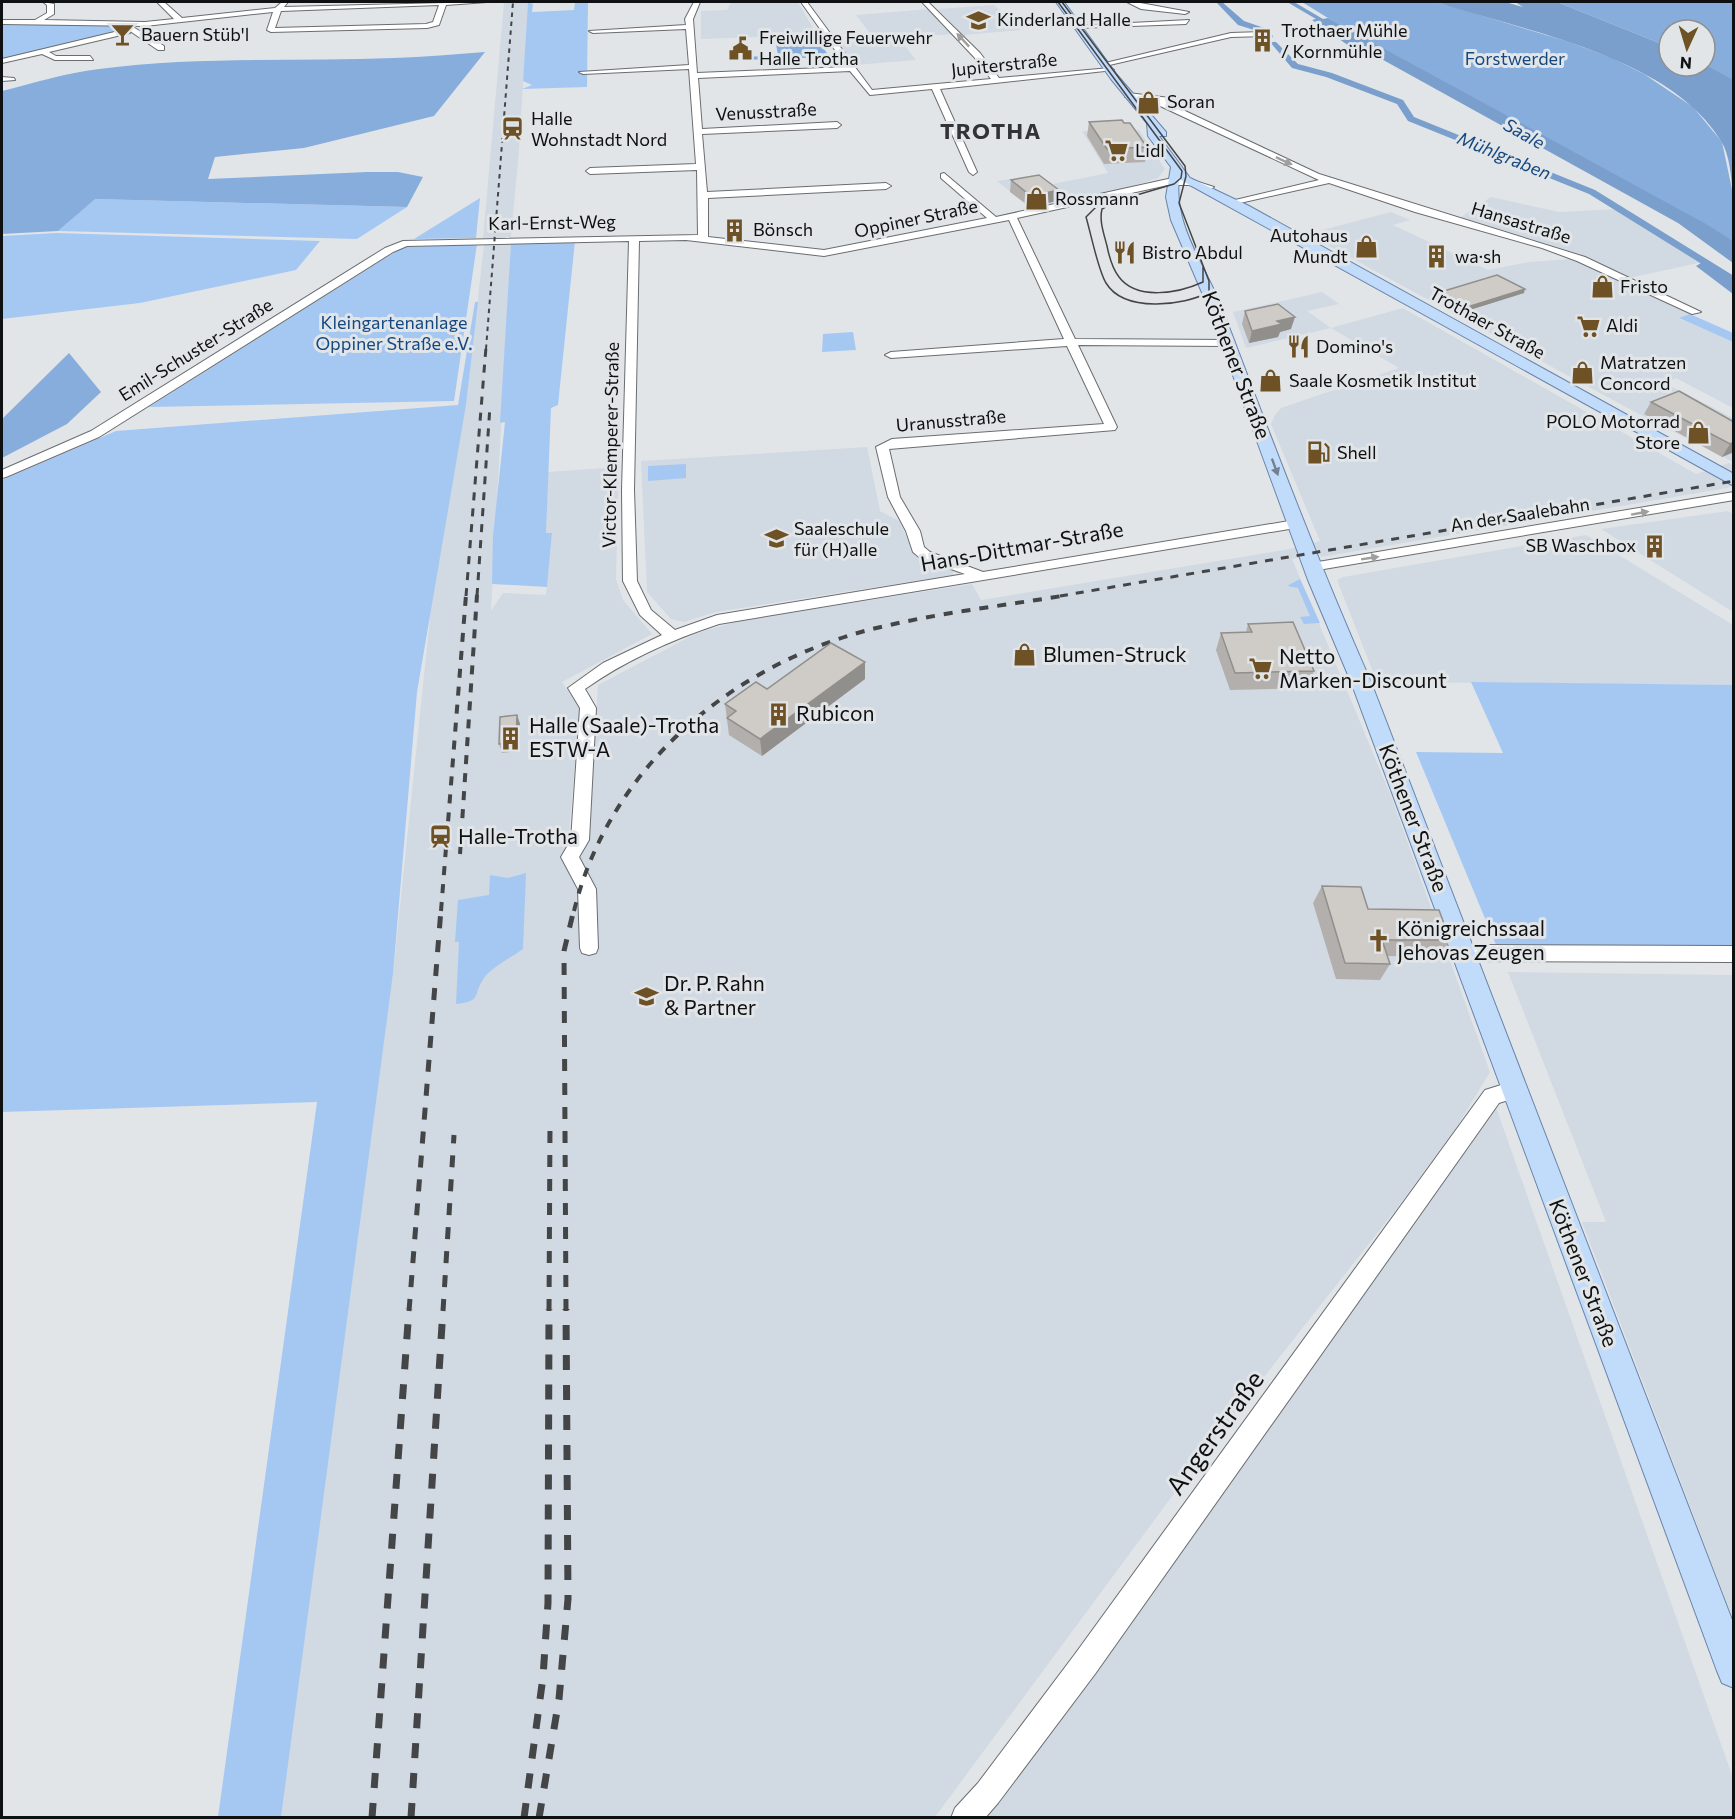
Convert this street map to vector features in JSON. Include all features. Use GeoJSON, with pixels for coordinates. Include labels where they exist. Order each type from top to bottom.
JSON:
{"type":"FeatureCollection","features":[{"type":"Feature","properties":{"kind":"main road","name":"Trothaer Straße"},"geometry":{"type":"LineString","coordinates":[[1060,2],[1128,95],[1191,172],[1228,200]]}},
{"type":"Feature","properties":{"kind":"main road","name":"Trothaer Straße"},"geometry":{"type":"LineString","coordinates":[[1151,124],[1153,136],[1175,169],[1189,182],[1228,200],[1734,481]]}},
{"type":"Feature","properties":{"kind":"main road","name":"Köthener Straße"},"geometry":{"type":"LineString","coordinates":[[1175,169],[1173,188],[1201,278],[1211,296],[1312,567],[1361,682],[1734,1671]]}},
{"type":"Feature","properties":{"kind":"street"},"geometry":{"type":"LineString","coordinates":[[37,22],[50,14],[51,4],[46,2]]}},
{"type":"Feature","properties":{"kind":"street"},"geometry":{"type":"LineString","coordinates":[[160,2],[180,20]]}},
{"type":"Feature","properties":{"kind":"street"},"geometry":{"type":"LineString","coordinates":[[285,2],[278,9],[270,29],[273,31],[432,25],[436,23],[443,3]]}},
{"type":"Feature","properties":{"kind":"street"},"geometry":{"type":"LineString","coordinates":[[2,22],[145,24],[278,9],[484,2]]}},
{"type":"Feature","properties":{"kind":"street"},"geometry":{"type":"LineString","coordinates":[[697,2],[689,19],[699,167],[704,195],[703,238]]}},
{"type":"Feature","properties":{"kind":"street","name":"Jupiterstraße"},"geometry":{"type":"LineString","coordinates":[[804,2],[870,93],[997,81],[1107,67],[1231,35],[1263,34]]}},
{"type":"Feature","properties":{"kind":"street"},"geometry":{"type":"LineString","coordinates":[[925,2],[977,55],[997,81]]}},
{"type":"Feature","properties":{"kind":"street"},"geometry":{"type":"LineString","coordinates":[[1130,2],[1141,7],[1185,12]]}},
{"type":"Feature","properties":{"kind":"street"},"geometry":{"type":"LineString","coordinates":[[1141,7],[1154,24]]}},
{"type":"Feature","properties":{"kind":"street"},"geometry":{"type":"LineString","coordinates":[[1077,26],[1186,22]]}},
{"type":"Feature","properties":{"kind":"street"},"geometry":{"type":"LineString","coordinates":[[2,62],[145,24]]}},
{"type":"Feature","properties":{"kind":"street"},"geometry":{"type":"LineString","coordinates":[[593,31],[690,27]]}},
{"type":"Feature","properties":{"kind":"street"},"geometry":{"type":"LineString","coordinates":[[133,29],[161,48]]}},
{"type":"Feature","properties":{"kind":"street"},"geometry":{"type":"LineString","coordinates":[[40,52],[55,57],[90,58]]}},
{"type":"Feature","properties":{"kind":"street"},"geometry":{"type":"LineString","coordinates":[[584,72],[852,69]]}},
{"type":"Feature","properties":{"kind":"street"},"geometry":{"type":"LineString","coordinates":[[2,79],[11,80]]}},
{"type":"Feature","properties":{"kind":"street"},"geometry":{"type":"LineString","coordinates":[[935,87],[973,172]]}},
{"type":"Feature","properties":{"kind":"street"},"geometry":{"type":"LineString","coordinates":[[1128,95],[1174,102],[1224,121],[1206,124]]}},
{"type":"Feature","properties":{"kind":"street"},"geometry":{"type":"LineString","coordinates":[[1157,98],[1161,103],[1306,172],[1332,180]]}},
{"type":"Feature","properties":{"kind":"street","name":"Venusstraße"},"geometry":{"type":"LineString","coordinates":[[697,132],[837,125]]}},
{"type":"Feature","properties":{"kind":"street"},"geometry":{"type":"LineString","coordinates":[[1255,148],[1273,144],[1332,180]]}},
{"type":"Feature","properties":{"kind":"street"},"geometry":{"type":"LineString","coordinates":[[590,171],[699,167]]}},
{"type":"Feature","properties":{"kind":"street"},"geometry":{"type":"LineString","coordinates":[[1306,172],[1317,169]]}},
{"type":"Feature","properties":{"kind":"street"},"geometry":{"type":"LineString","coordinates":[[944,176],[994,220]]}},
{"type":"Feature","properties":{"kind":"street"},"geometry":{"type":"LineString","coordinates":[[1228,200],[1332,180]]}},
{"type":"Feature","properties":{"kind":"street","name":"Hansastraße"},"geometry":{"type":"LineString","coordinates":[[1332,180],[1418,210],[1563,252],[1696,312]]}},
{"type":"Feature","properties":{"kind":"street","name":"Oppiner Straße"},"geometry":{"type":"LineString","coordinates":[[703,238],[824,253],[1011,217],[1135,190],[1173,188],[1189,182],[1209,187]]}},
{"type":"Feature","properties":{"kind":"street"},"geometry":{"type":"LineString","coordinates":[[704,195],[886,186]]}},
{"type":"Feature","properties":{"kind":"street","name":"Uranusstraße"},"geometry":{"type":"LineString","coordinates":[[984,577],[925,555],[918,549],[913,531],[894,497],[882,447],[892,443],[1111,427],[1011,217]]}},
{"type":"Feature","properties":{"kind":"street","name":"Victor-Klemperer-Straße"},"geometry":{"type":"LineString","coordinates":[[634,238],[628,490],[630,581],[645,612],[673,636]]}},
{"type":"Feature","properties":{"kind":"street","name":"Karl-Ernst-Weg"},"geometry":{"type":"LineString","coordinates":[[403,244],[703,238]]}},
{"type":"Feature","properties":{"kind":"street","name":"Emil-Schuster-Straße"},"geometry":{"type":"LineString","coordinates":[[2,474],[96,434],[403,244]]}},
{"type":"Feature","properties":{"kind":"street"},"geometry":{"type":"LineString","coordinates":[[891,355],[1072,342],[1228,343]]}},
{"type":"Feature","properties":{"kind":"street","name":"An der Saalebahn"},"geometry":{"type":"LineString","coordinates":[[1312,567],[1734,496]]}},
{"type":"Feature","properties":{"kind":"street","name":"Hans-Dittmar-Straße"},"geometry":{"type":"LineString","coordinates":[[589,948],[587,889],[570,857],[580,840],[588,708],[576,688],[590,677],[673,636],[717,620],[1295,524]]}},
{"type":"Feature","properties":{"kind":"street"},"geometry":{"type":"LineString","coordinates":[[1464,953],[1734,954]]}},
{"type":"Feature","properties":{"kind":"street","name":"Angerstraße"},"geometry":{"type":"LineString","coordinates":[[965,1818],[988,1793],[1092,1655],[1492,1096],[1514,1090]]}},
{"type":"Feature","properties":{"kind":"shaded area"},"geometry":{"type":"Polygon","coordinates":[[[528,2],[511,237],[506,237],[505,243],[511,243],[491,611],[503,593],[546,595],[552,534],[546,533],[548,472],[619,467],[616,579],[623,600],[652,634],[562,682],[580,709],[566,865],[590,832],[598,685],[697,633],[739,621],[972,584],[981,600],[1290,549],[1320,541],[1271,424],[1275,415],[1281,408],[1399,368],[1331,328],[1403,308],[1696,474],[1729,463],[1733,465],[1733,485],[1727,488],[1321,557],[1320,554],[1292,559],[1391,796],[1490,1072],[1456,1128],[1397,1208],[1201,1457],[935,1817],[277,1818],[393,974],[433,589],[466,405],[484,244],[489,244],[489,238],[483,238],[504,3],[528,2]]]}},
{"type":"Feature","properties":{"kind":"shaded area"},"geometry":{"type":"Polygon","coordinates":[[[731,2],[798,2],[817,35],[701,39],[701,11],[727,10],[731,2]]]}},
{"type":"Feature","properties":{"kind":"shaded area","name":"Kinderland Halle"},"geometry":{"type":"Polygon","coordinates":[[[994,5],[1021,30],[963,35],[938,9],[994,5]]]}},
{"type":"Feature","properties":{"kind":"shaded area"},"geometry":{"type":"Polygon","coordinates":[[[930,9],[952,34],[899,38],[916,60],[854,65],[838,43],[875,40],[856,15],[930,9]]]}},
{"type":"Feature","properties":{"kind":"shaded area"},"geometry":{"type":"Polygon","coordinates":[[[1139,130],[1165,169],[1158,178],[1084,201],[1032,209],[997,181],[1036,175],[1053,184],[1108,173],[1082,131],[1139,130]]]}},
{"type":"Feature","properties":{"kind":"shaded area"},"geometry":{"type":"Polygon","coordinates":[[[1491,197],[1559,212],[1618,209],[1703,262],[1629,278],[1521,239],[1524,237],[1458,219],[1491,197]]]}},
{"type":"Feature","properties":{"kind":"shaded area"},"geometry":{"type":"Polygon","coordinates":[[[1391,212],[1410,220],[1393,225],[1488,270],[1529,262],[1572,259],[1690,314],[1680,319],[1733,342],[1733,411],[1731,407],[1676,378],[1665,383],[1733,418],[1733,462],[1637,413],[1307,234],[1391,212]]]}},
{"type":"Feature","properties":{"kind":"shaded area"},"geometry":{"type":"Polygon","coordinates":[[[1322,292],[1339,304],[1307,311],[1331,328],[1246,348],[1233,312],[1322,292]]]}},
{"type":"Feature","properties":{"kind":"shaded area","name":"Saaleschule für (H)alle"},"geometry":{"type":"Polygon","coordinates":[[[867,447],[880,511],[899,521],[916,557],[953,570],[953,575],[716,612],[684,622],[671,619],[647,592],[641,461],[867,447]]]}},
{"type":"Feature","properties":{"kind":"shaded area"},"geometry":{"type":"Polygon","coordinates":[[[1728,511],[1733,514],[1733,612],[1601,529],[1728,511]]]}},
{"type":"Feature","properties":{"kind":"shaded area"},"geometry":{"type":"Polygon","coordinates":[[[1586,535],[1733,625],[1733,685],[1377,682],[1337,580],[1343,577],[1586,535]]]}},
{"type":"Feature","properties":{"kind":"shaded area"},"geometry":{"type":"Polygon","coordinates":[[[1508,972],[1733,975],[1733,1619],[1582,1222],[1606,1222],[1508,972]]]}},
{"type":"Feature","properties":{"kind":"shaded area"},"geometry":{"type":"Polygon","coordinates":[[[1492,1096],[1733,1778],[1733,1817],[968,1818],[1492,1096]]]}},
{"type":"Feature","properties":{"kind":"green space"},"geometry":{"type":"Polygon","coordinates":[[[528,2],[533,4],[532,12],[574,10],[575,2],[588,2],[587,87],[522,89],[532,85],[523,81],[528,2]]]}},
{"type":"Feature","properties":{"kind":"green space","name":"Forstwerder"},"geometry":{"type":"Polygon","coordinates":[[[1302,2],[1436,2],[1566,41],[1612,58],[1644,74],[1693,107],[1722,142],[1733,194],[1733,241],[1328,18],[1302,2]]]}},
{"type":"Feature","properties":{"kind":"green space"},"geometry":{"type":"Polygon","coordinates":[[[1557,2],[1733,3],[1733,81],[1717,71],[1717,18],[1657,18],[1657,42],[1557,2]]]}},
{"type":"Feature","properties":{"kind":"green space"},"geometry":{"type":"Polygon","coordinates":[[[2,23],[141,25],[2,61],[2,23]]]}},
{"type":"Feature","properties":{"kind":"green space"},"geometry":{"type":"Polygon","coordinates":[[[815,37],[830,57],[746,60],[746,57],[778,55],[775,39],[815,37]]]}},
{"type":"Feature","properties":{"kind":"green space"},"geometry":{"type":"Polygon","coordinates":[[[485,52],[434,116],[304,148],[215,157],[208,179],[367,172],[398,172],[423,177],[407,207],[95,199],[58,231],[2,234],[2,91],[74,73],[173,62],[394,58],[485,52]]]}},
{"type":"Feature","properties":{"kind":"green space"},"geometry":{"type":"Polygon","coordinates":[[[480,198],[476,238],[414,239],[480,198]]]}},
{"type":"Feature","properties":{"kind":"green space"},"geometry":{"type":"Polygon","coordinates":[[[94,199],[407,207],[357,239],[58,231],[94,199]]]}},
{"type":"Feature","properties":{"kind":"green space"},"geometry":{"type":"Polygon","coordinates":[[[56,233],[320,241],[296,270],[140,303],[2,319],[2,236],[56,233]]]}},
{"type":"Feature","properties":{"kind":"green space","name":"Kleingartenanlage Oppiner Straße e.V."},"geometry":{"type":"Polygon","coordinates":[[[575,241],[558,405],[551,408],[546,533],[552,533],[547,587],[492,584],[493,536],[505,422],[500,423],[511,243],[575,241]]]}},
{"type":"Feature","properties":{"kind":"green space","name":"Kleingartenanlage Oppiner Straße e.V."},"geometry":{"type":"Polygon","coordinates":[[[477,244],[454,401],[149,407],[403,247],[477,244]]]}},
{"type":"Feature","properties":{"kind":"green space"},"geometry":{"type":"Polygon","coordinates":[[[475,302],[478,302],[466,405],[417,692],[393,974],[281,1817],[218,1817],[317,1102],[2,1112],[2,480],[116,431],[458,405],[475,302]]]}},
{"type":"Feature","properties":{"kind":"green space"},"geometry":{"type":"Polygon","coordinates":[[[1690,314],[1733,333],[1733,342],[1679,318],[1690,314]]]}},
{"type":"Feature","properties":{"kind":"green space"},"geometry":{"type":"Polygon","coordinates":[[[853,332],[856,350],[822,352],[823,334],[853,332]]]}},
{"type":"Feature","properties":{"kind":"green space"},"geometry":{"type":"Polygon","coordinates":[[[69,353],[101,392],[67,424],[2,458],[2,419],[69,353]]]}},
{"type":"Feature","properties":{"kind":"green space"},"geometry":{"type":"Polygon","coordinates":[[[686,464],[686,478],[648,481],[648,466],[686,464]]]}},
{"type":"Feature","properties":{"kind":"green space"},"geometry":{"type":"Polygon","coordinates":[[[1300,579],[1320,623],[1304,624],[1300,617],[1310,616],[1298,588],[1287,586],[1300,579]]]}},
{"type":"Feature","properties":{"kind":"green space"},"geometry":{"type":"Polygon","coordinates":[[[1471,682],[1733,685],[1733,946],[1496,945],[1416,752],[1503,753],[1471,682]]]}},
{"type":"Feature","properties":{"kind":"green space"},"geometry":{"type":"Polygon","coordinates":[[[526,873],[523,949],[497,966],[484,978],[474,999],[456,1004],[459,942],[455,942],[458,900],[489,895],[490,875],[508,878],[526,873]]]}},
{"type":"Feature","properties":{"kind":"water","name":"Saale"},"geometry":{"type":"Polygon","coordinates":[[[1287,2],[1294,2],[1323,19],[1328,18],[1706,224],[1733,241],[1733,263],[1678,223],[1376,56],[1352,48],[1312,20],[1316,19],[1287,2]]]}},
{"type":"Feature","properties":{"kind":"water"},"geometry":{"type":"Polygon","coordinates":[[[1436,2],[1505,2],[1523,7],[1515,2],[1557,2],[1657,42],[1657,78],[1717,78],[1717,71],[1731,79],[1734,81],[1733,194],[1731,173],[1724,147],[1698,112],[1667,88],[1632,67],[1551,36],[1436,2]]]}},
{"type":"Feature","properties":{"kind":"water"},"geometry":{"type":"Polygon","coordinates":[[[1706,260],[1733,279],[1733,294],[1696,266],[1706,260]]]}},
{"type":"Feature","properties":{"kind":"building"},"geometry":{"type":"Polygon","coordinates":[[[1122,120],[1124,123],[1130,123],[1147,147],[1107,149],[1089,122],[1122,120]]]}},
{"type":"Feature","properties":{"kind":"building"},"geometry":{"type":"Polygon","coordinates":[[[1039,175],[1059,190],[1031,196],[1011,180],[1039,175]]]}},
{"type":"Feature","properties":{"kind":"building"},"geometry":{"type":"Polygon","coordinates":[[[1497,275],[1525,289],[1461,309],[1434,294],[1497,275]]]}},
{"type":"Feature","properties":{"kind":"building"},"geometry":{"type":"Polygon","coordinates":[[[1278,304],[1295,317],[1277,321],[1282,324],[1252,331],[1245,311],[1278,304]]]}},
{"type":"Feature","properties":{"kind":"building"},"geometry":{"type":"Polygon","coordinates":[[[1679,391],[1734,422],[1734,442],[1730,444],[1651,402],[1679,391]]]}},
{"type":"Feature","properties":{"kind":"building"},"geometry":{"type":"Polygon","coordinates":[[[1293,622],[1314,671],[1235,673],[1221,633],[1252,632],[1248,624],[1293,622]]]}},
{"type":"Feature","properties":{"kind":"building"},"geometry":{"type":"Polygon","coordinates":[[[831,643],[865,662],[760,739],[727,718],[736,711],[725,704],[756,682],[767,689],[831,643]]]}},
{"type":"Feature","properties":{"kind":"building"},"geometry":{"type":"Polygon","coordinates":[[[517,715],[516,743],[499,744],[500,717],[517,715]]]}},
{"type":"Feature","properties":{"kind":"building"},"geometry":{"type":"Polygon","coordinates":[[[1322,886],[1361,887],[1368,909],[1439,910],[1450,940],[1382,940],[1390,964],[1345,963],[1322,886]]]}},
{"type":"Feature","properties":{"kind":"waterway","name":"Mühlgraben"},"geometry":{"type":"LineString","coordinates":[[1219,2],[1241,23],[1267,32],[1269,37]]}},
{"type":"Feature","properties":{"kind":"waterway","name":"Mühlgraben"},"geometry":{"type":"LineString","coordinates":[[1273,44],[1295,66],[1329,75],[1400,102],[1411,119],[1592,192],[1734,281]]}},
{"type":"Feature","properties":{"kind":"tram line"},"geometry":{"type":"LineString","coordinates":[[1058,2],[1182,171],[1181,178],[1174,184],[1096,207],[1086,217],[1097,261],[1106,283],[1115,293],[1140,303],[1185,301],[1209,292],[1209,281],[1179,203],[1186,176],[1185,166],[1062,2]]}},
{"type":"Feature","properties":{"kind":"tram line"},"geometry":{"type":"LineString","coordinates":[[1111,204],[1102,209],[1102,228],[1113,266],[1127,285],[1147,292],[1171,292],[1203,282],[1203,267]]}},
{"type":"Feature","properties":{"kind":"railway"},"geometry":{"type":"LineString","coordinates":[[486,349],[513,2]]}},
{"type":"Feature","properties":{"kind":"railway"},"geometry":{"type":"LineString","coordinates":[[466,596],[486,347]]}},
{"type":"Feature","properties":{"kind":"railway"},"geometry":{"type":"LineString","coordinates":[[477,596],[490,406]]}},
{"type":"Feature","properties":{"kind":"railway"},"geometry":{"type":"LineString","coordinates":[[1060,596],[1734,481]]}},
{"type":"Feature","properties":{"kind":"railway"},"geometry":{"type":"LineString","coordinates":[[441,911],[466,595]]}},
{"type":"Feature","properties":{"kind":"railway"},"geometry":{"type":"LineString","coordinates":[[460,854],[477,595]]}},
{"type":"Feature","properties":{"kind":"railway"},"geometry":{"type":"LineString","coordinates":[[574,911],[592,858],[617,809],[650,764],[689,725],[732,691],[780,663],[831,641],[908,621],[1068,595]]}},
{"type":"Feature","properties":{"kind":"railway"},"geometry":{"type":"LineString","coordinates":[[409,1311],[441,909]]}},
{"type":"Feature","properties":{"kind":"railway"},"geometry":{"type":"LineString","coordinates":[[566,1311],[564,951],[574,909]]}},
{"type":"Feature","properties":{"kind":"railway"},"geometry":{"type":"LineString","coordinates":[[549,1311],[550,1125]]}},
{"type":"Feature","properties":{"kind":"railway"},"geometry":{"type":"LineString","coordinates":[[443,1311],[454,1135]]}},
{"type":"Feature","properties":{"kind":"railway"},"geometry":{"type":"LineString","coordinates":[[372,1818],[409,1309]]}},
{"type":"Feature","properties":{"kind":"railway"},"geometry":{"type":"LineString","coordinates":[[411,1818],[443,1309]]}},
{"type":"Feature","properties":{"kind":"railway"},"geometry":{"type":"LineString","coordinates":[[524,1818],[543,1677],[548,1603],[549,1309]]}},
{"type":"Feature","properties":{"kind":"railway"},"geometry":{"type":"LineString","coordinates":[[539,1818],[559,1699],[568,1599],[566,1309]]}},
{"type":"Feature","properties":{"kind":"place","name":"Kinderland Halle"},"geometry":{"type":"Point","coordinates":[979,20]}},
{"type":"Feature","properties":{"kind":"place","name":"Bauern Stüb'l"},"geometry":{"type":"Point","coordinates":[123,35]}},
{"type":"Feature","properties":{"kind":"place","name":"Trothaer Mühle / Kornmühle"},"geometry":{"type":"Point","coordinates":[1263,41]}},
{"type":"Feature","properties":{"kind":"place","name":"Freiwillige Feuerwehr Halle Trotha"},"geometry":{"type":"Point","coordinates":[741,48]}},
{"type":"Feature","properties":{"kind":"place","name":"Soran"},"geometry":{"type":"Point","coordinates":[1149,102]}},
{"type":"Feature","properties":{"kind":"place","name":"Halle Wohnstadt Nord"},"geometry":{"type":"Point","coordinates":[513,129]}},
{"type":"Feature","properties":{"kind":"place","name":"Lidl"},"geometry":{"type":"Point","coordinates":[1117,151]}},
{"type":"Feature","properties":{"kind":"place","name":"Rossmann"},"geometry":{"type":"Point","coordinates":[1037,199]}},
{"type":"Feature","properties":{"kind":"place","name":"Bönsch"},"geometry":{"type":"Point","coordinates":[735,230]}},
{"type":"Feature","properties":{"kind":"place","name":"Autohaus Mundt"},"geometry":{"type":"Point","coordinates":[1366,246]}},
{"type":"Feature","properties":{"kind":"place","name":"Bistro Abdul"},"geometry":{"type":"Point","coordinates":[1124,253]}},
{"type":"Feature","properties":{"kind":"place","name":"wa·sh"},"geometry":{"type":"Point","coordinates":[1437,257]}},
{"type":"Feature","properties":{"kind":"place","name":"Fristo"},"geometry":{"type":"Point","coordinates":[1602,287]}},
{"type":"Feature","properties":{"kind":"place","name":"Aldi"},"geometry":{"type":"Point","coordinates":[1588,326]}},
{"type":"Feature","properties":{"kind":"place","name":"Domino's"},"geometry":{"type":"Point","coordinates":[1298,347]}},
{"type":"Feature","properties":{"kind":"place","name":"Matratzen Concord"},"geometry":{"type":"Point","coordinates":[1582,373]}},
{"type":"Feature","properties":{"kind":"place","name":"Saale Kosmetik Institut"},"geometry":{"type":"Point","coordinates":[1271,381]}},
{"type":"Feature","properties":{"kind":"place","name":"POLO Motorrad Store"},"geometry":{"type":"Point","coordinates":[1698,432]}},
{"type":"Feature","properties":{"kind":"place","name":"Shell"},"geometry":{"type":"Point","coordinates":[1319,453]}},
{"type":"Feature","properties":{"kind":"place","name":"Saaleschule für (H)alle"},"geometry":{"type":"Point","coordinates":[776,539]}},
{"type":"Feature","properties":{"kind":"place","name":"SB Waschbox"},"geometry":{"type":"Point","coordinates":[1654,546]}},
{"type":"Feature","properties":{"kind":"place","name":"Blumen-Struck"},"geometry":{"type":"Point","coordinates":[1025,655]}},
{"type":"Feature","properties":{"kind":"place","name":"Netto Marken-Discount"},"geometry":{"type":"Point","coordinates":[1261,669]}},
{"type":"Feature","properties":{"kind":"place","name":"Rubicon"},"geometry":{"type":"Point","coordinates":[778,714]}},
{"type":"Feature","properties":{"kind":"place","name":"Halle (Saale)-Trotha ESTW-A"},"geometry":{"type":"Point","coordinates":[511,738]}},
{"type":"Feature","properties":{"kind":"place","name":"Halle-Trotha"},"geometry":{"type":"Point","coordinates":[440,837]}},
{"type":"Feature","properties":{"kind":"place","name":"Königreichssaal Jehovas Zeugen"},"geometry":{"type":"Point","coordinates":[1379,941]}},
{"type":"Feature","properties":{"kind":"place","name":"Dr. P. Rahn & Partner"},"geometry":{"type":"Point","coordinates":[646,996]}},
{"type":"Feature","properties":{"kind":"district","name":"TROTHA"},"geometry":{"type":"Point","coordinates":[991,131]}}]}
